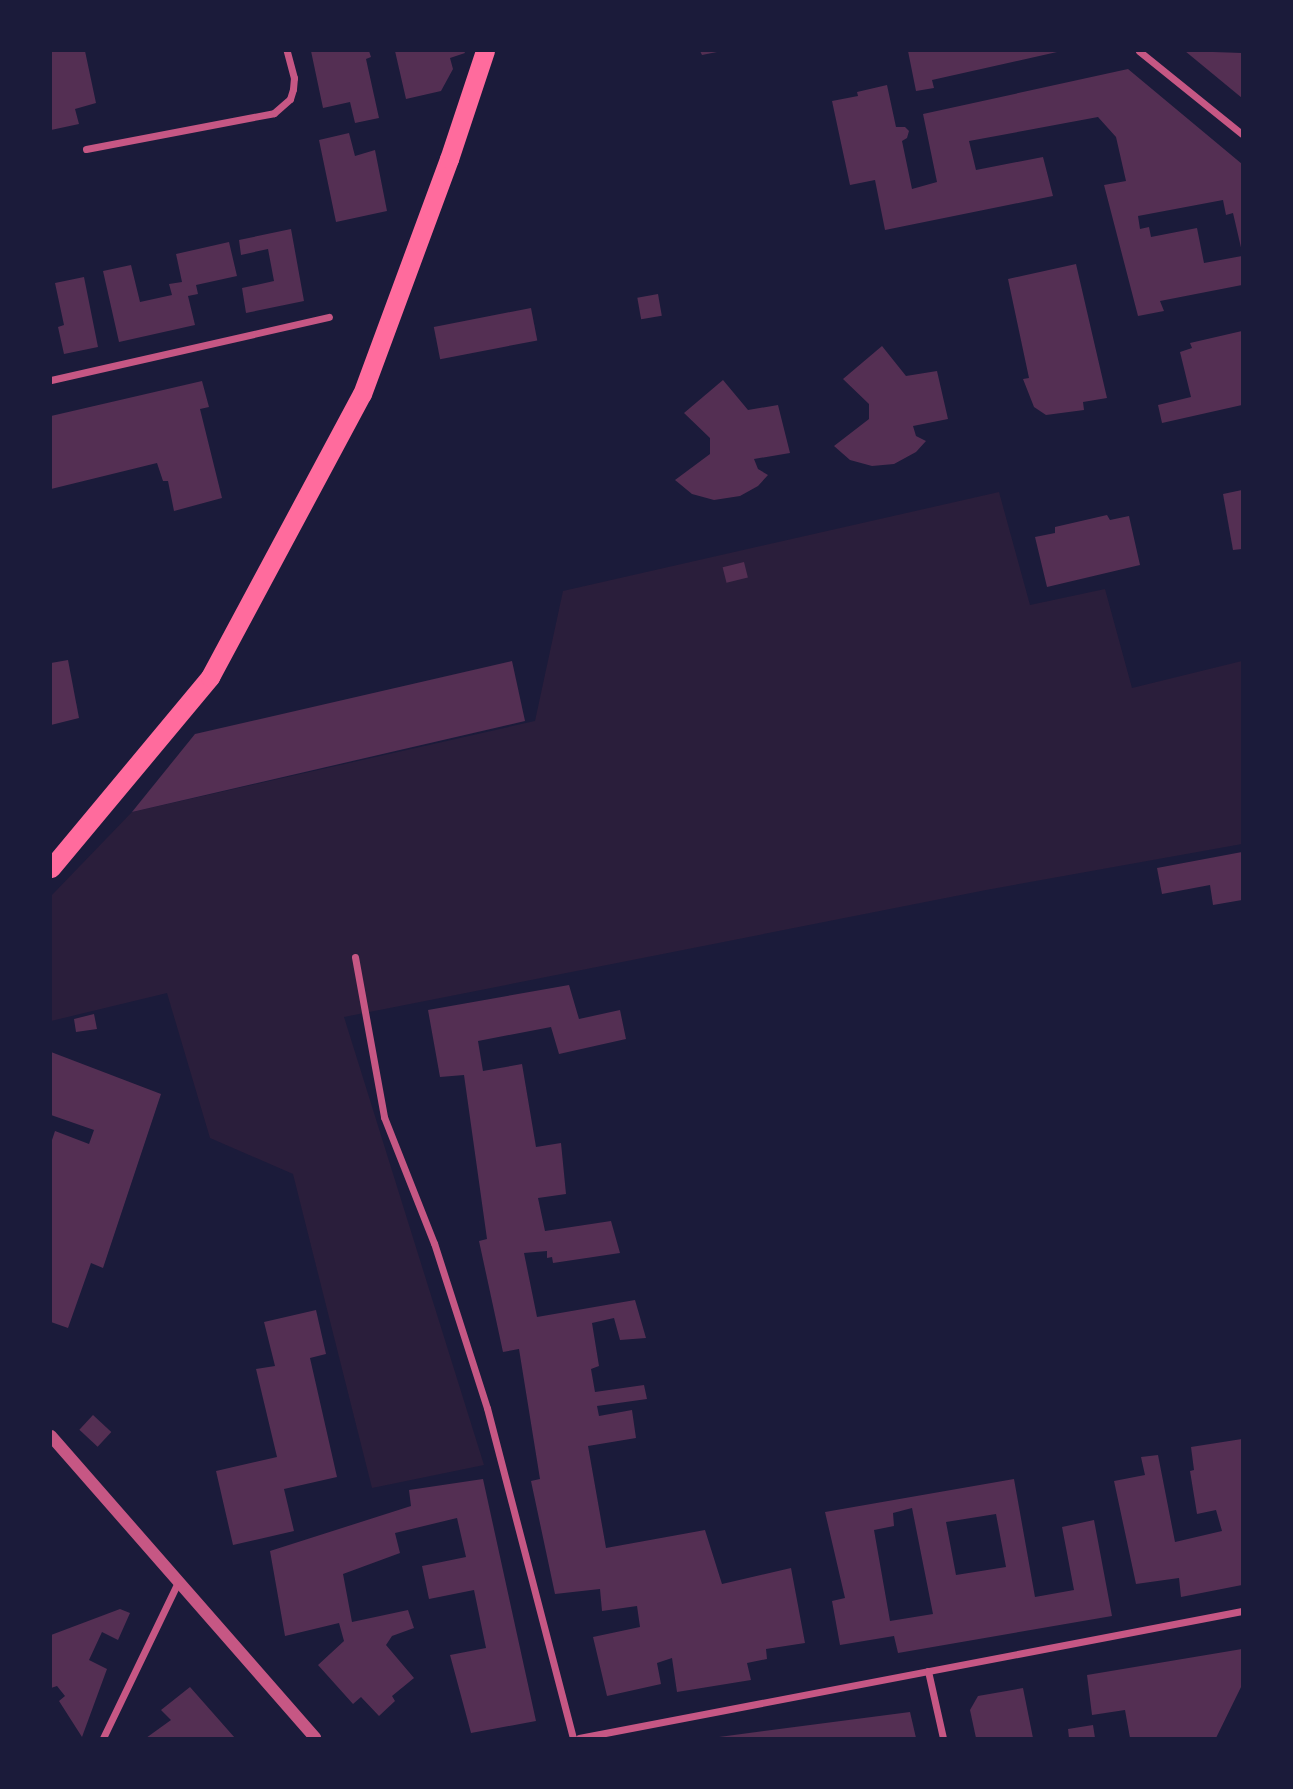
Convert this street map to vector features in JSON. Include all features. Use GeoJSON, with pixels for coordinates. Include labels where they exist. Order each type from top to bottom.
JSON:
{"type":"FeatureCollection","features":[{"type":"Feature","properties":{"kind":"highway"},"geometry":{"type":"LineString","coordinates":[[51,868],[210,677],[362,394],[449,159],[485,51]]}},
{"type":"Feature","properties":{"kind":"street"},"geometry":{"type":"LineString","coordinates":[[86,149],[274,113],[290,99],[293,89],[294,78],[287,51]]}},
{"type":"Feature","properties":{"kind":"street"},"geometry":{"type":"LineString","coordinates":[[1139,51],[1242,134]]}},
{"type":"Feature","properties":{"kind":"street"},"geometry":{"type":"LineString","coordinates":[[51,380],[329,317]]}},
{"type":"Feature","properties":{"kind":"street"},"geometry":{"type":"LineString","coordinates":[[355,957],[384,1117],[435,1243],[487,1408],[573,1738]]}},
{"type":"Feature","properties":{"kind":"street"},"geometry":{"type":"LineString","coordinates":[[51,1436],[315,1738]]}},
{"type":"Feature","properties":{"kind":"street"},"geometry":{"type":"LineString","coordinates":[[103,1738],[178,1582]]}},
{"type":"Feature","properties":{"kind":"street"},"geometry":{"type":"LineString","coordinates":[[579,1738],[1242,1611]]}},
{"type":"Feature","properties":{"kind":"street"},"geometry":{"type":"LineString","coordinates":[[928,1671],[943,1738]]}},
{"type":"Feature","properties":{"kind":"shaded area"},"geometry":{"type":"Polygon","coordinates":[[[999,492],[1030,605],[1105,589],[1132,688],[1242,661],[1242,844],[986,890],[344,1017],[484,1465],[372,1488],[293,1174],[210,1138],[167,993],[51,1021],[51,896],[132,812],[535,721],[563,591],[999,492]]]}},
{"type":"Feature","properties":{"kind":"building"},"geometry":{"type":"Polygon","coordinates":[[[51,51],[85,51],[96,103],[75,109],[79,124],[51,130],[51,51]]]}},
{"type":"Feature","properties":{"kind":"building"},"geometry":{"type":"Polygon","coordinates":[[[311,51],[369,51],[371,57],[366,59],[379,118],[355,123],[350,102],[323,108],[311,51]]]}},
{"type":"Feature","properties":{"kind":"building"},"geometry":{"type":"Polygon","coordinates":[[[395,51],[465,53],[450,58],[453,69],[441,91],[406,99],[395,51]]]}},
{"type":"Feature","properties":{"kind":"building"},"geometry":{"type":"Polygon","coordinates":[[[700,51],[717,51],[717,52],[702,55],[700,51]]]}},
{"type":"Feature","properties":{"kind":"building"},"geometry":{"type":"Polygon","coordinates":[[[908,51],[1057,52],[932,80],[934,88],[916,91],[908,51]]]}},
{"type":"Feature","properties":{"kind":"building"},"geometry":{"type":"Polygon","coordinates":[[[1185,51],[1242,53],[1242,98],[1185,51]]]}},
{"type":"Feature","properties":{"kind":"building"},"geometry":{"type":"Polygon","coordinates":[[[1128,69],[1242,164],[1242,252],[1233,213],[1226,215],[1223,200],[1138,216],[1140,229],[1149,227],[1151,237],[1197,228],[1204,263],[1242,256],[1242,285],[1160,301],[1164,311],[1138,316],[1104,185],[1126,181],[1116,137],[1098,117],[969,141],[976,170],[1043,157],[1053,196],[885,230],[875,180],[850,185],[832,101],[858,96],[857,92],[887,85],[896,127],[905,127],[909,131],[907,138],[902,141],[912,189],[937,182],[923,114],[1128,69]]]}},
{"type":"Feature","properties":{"kind":"building"},"geometry":{"type":"Polygon","coordinates":[[[349,133],[355,156],[375,150],[387,211],[336,222],[319,140],[349,133]]]}},
{"type":"Feature","properties":{"kind":"building"},"geometry":{"type":"Polygon","coordinates":[[[291,229],[304,301],[246,313],[242,288],[274,281],[268,249],[241,255],[239,240],[291,229]]]}},
{"type":"Feature","properties":{"kind":"building"},"geometry":{"type":"Polygon","coordinates":[[[229,242],[237,276],[196,285],[198,294],[188,296],[195,325],[119,342],[103,271],[131,265],[140,302],[172,295],[169,284],[182,282],[176,254],[229,242]]]}},
{"type":"Feature","properties":{"kind":"building"},"geometry":{"type":"Polygon","coordinates":[[[1076,264],[1107,398],[1083,402],[1084,410],[1046,415],[1034,407],[1023,379],[1029,378],[1008,279],[1076,264]]]}},
{"type":"Feature","properties":{"kind":"building"},"geometry":{"type":"Polygon","coordinates":[[[84,277],[98,347],[64,354],[58,327],[64,325],[55,283],[84,277]]]}},
{"type":"Feature","properties":{"kind":"building"},"geometry":{"type":"Polygon","coordinates":[[[658,294],[662,316],[641,319],[637,298],[658,294]]]}},
{"type":"Feature","properties":{"kind":"building"},"geometry":{"type":"Polygon","coordinates":[[[531,308],[537,340],[440,359],[434,327],[531,308]]]}},
{"type":"Feature","properties":{"kind":"building"},"geometry":{"type":"Polygon","coordinates":[[[1242,331],[1242,405],[1162,423],[1158,405],[1191,397],[1180,352],[1192,348],[1190,343],[1242,331]]]}},
{"type":"Feature","properties":{"kind":"building"},"geometry":{"type":"Polygon","coordinates":[[[882,346],[906,376],[937,371],[948,419],[913,426],[916,436],[926,441],[916,452],[894,464],[872,466],[850,460],[834,446],[869,419],[869,404],[843,379],[882,346]]]}},
{"type":"Feature","properties":{"kind":"building"},"geometry":{"type":"Polygon","coordinates":[[[723,380],[748,410],[778,405],[790,453],[754,459],[758,469],[768,475],[758,486],[740,496],[714,500],[692,494],[675,480],[710,454],[710,438],[684,413],[723,380]]]}},
{"type":"Feature","properties":{"kind":"building"},"geometry":{"type":"Polygon","coordinates":[[[202,381],[209,407],[200,409],[222,498],[174,511],[168,481],[163,481],[157,463],[51,489],[51,416],[202,381]]]}},
{"type":"Feature","properties":{"kind":"building"},"geometry":{"type":"Polygon","coordinates":[[[1242,490],[1242,549],[1233,550],[1223,494],[1242,490]]]}},
{"type":"Feature","properties":{"kind":"building"},"geometry":{"type":"Polygon","coordinates":[[[1107,515],[1110,520],[1129,516],[1140,565],[1047,587],[1035,537],[1055,533],[1055,527],[1107,515]]]}},
{"type":"Feature","properties":{"kind":"building"},"geometry":{"type":"Polygon","coordinates":[[[744,562],[748,578],[727,583],[723,567],[744,562]]]}},
{"type":"Feature","properties":{"kind":"building"},"geometry":{"type":"Polygon","coordinates":[[[68,660],[79,718],[51,725],[51,663],[68,660]]]}},
{"type":"Feature","properties":{"kind":"building"},"geometry":{"type":"Polygon","coordinates":[[[512,661],[525,721],[132,812],[195,734],[512,661]]]}},
{"type":"Feature","properties":{"kind":"building"},"geometry":{"type":"Polygon","coordinates":[[[1242,852],[1242,900],[1213,905],[1210,885],[1162,894],[1157,868],[1242,852]]]}},
{"type":"Feature","properties":{"kind":"building"},"geometry":{"type":"Polygon","coordinates":[[[569,985],[579,1019],[620,1010],[626,1039],[559,1054],[551,1027],[478,1041],[483,1071],[522,1064],[536,1147],[561,1143],[566,1194],[538,1198],[545,1231],[611,1221],[620,1253],[553,1263],[552,1257],[547,1258],[547,1251],[524,1253],[537,1317],[635,1300],[646,1338],[620,1340],[614,1318],[592,1323],[599,1366],[591,1369],[595,1392],[644,1385],[647,1399],[597,1406],[599,1416],[632,1410],[636,1438],[588,1446],[606,1548],[705,1530],[722,1584],[791,1568],[805,1643],[766,1649],[767,1659],[747,1663],[751,1680],[677,1692],[672,1658],[657,1663],[661,1684],[607,1696],[593,1637],[640,1627],[637,1606],[602,1611],[600,1589],[555,1594],[531,1481],[540,1479],[519,1349],[503,1352],[479,1241],[487,1239],[464,1075],[440,1077],[428,1010],[569,985]]]}},
{"type":"Feature","properties":{"kind":"building"},"geometry":{"type":"Polygon","coordinates":[[[94,1014],[97,1029],[76,1032],[74,1019],[94,1014]]]}},
{"type":"Feature","properties":{"kind":"building"},"geometry":{"type":"Polygon","coordinates":[[[51,1052],[161,1094],[103,1268],[91,1263],[68,1328],[51,1322],[51,1143],[55,1131],[89,1144],[94,1130],[51,1115],[51,1052]]]}},
{"type":"Feature","properties":{"kind":"building"},"geometry":{"type":"Polygon","coordinates":[[[316,1310],[326,1354],[310,1358],[337,1477],[284,1489],[294,1531],[233,1545],[216,1471],[277,1457],[256,1369],[275,1366],[264,1322],[316,1310]]]}},
{"type":"Feature","properties":{"kind":"building"},"geometry":{"type":"Polygon","coordinates":[[[93,1415],[111,1432],[98,1447],[79,1430],[93,1415]]]}},
{"type":"Feature","properties":{"kind":"building"},"geometry":{"type":"Polygon","coordinates":[[[1242,1439],[1242,1585],[1181,1597],[1179,1578],[1136,1584],[1114,1481],[1145,1475],[1141,1457],[1158,1455],[1175,1542],[1222,1531],[1216,1510],[1197,1514],[1190,1471],[1194,1470],[1191,1447],[1242,1439]]]}},
{"type":"Feature","properties":{"kind":"building"},"geometry":{"type":"Polygon","coordinates":[[[483,1479],[536,1721],[471,1733],[450,1655],[486,1648],[474,1590],[429,1599],[422,1566],[466,1557],[457,1518],[395,1533],[400,1553],[343,1574],[352,1622],[408,1610],[414,1628],[392,1636],[386,1645],[414,1678],[392,1696],[395,1701],[379,1716],[361,1697],[353,1704],[318,1665],[344,1641],[339,1623],[285,1636],[270,1551],[411,1506],[409,1490],[483,1479]]]}},
{"type":"Feature","properties":{"kind":"building"},"geometry":{"type":"Polygon","coordinates":[[[1014,1479],[1035,1597],[1074,1590],[1062,1527],[1094,1520],[1112,1616],[898,1653],[894,1636],[840,1645],[832,1601],[845,1598],[825,1512],[1014,1479]],[[912,1508],[893,1513],[894,1526],[874,1530],[890,1621],[933,1614],[912,1508]],[[996,1514],[946,1522],[956,1575],[1006,1567],[996,1514]]]}},
{"type":"Feature","properties":{"kind":"building"},"geometry":{"type":"Polygon","coordinates":[[[120,1609],[130,1613],[118,1640],[102,1632],[89,1660],[107,1669],[82,1737],[59,1701],[65,1696],[57,1686],[51,1688],[51,1635],[120,1609]]]}},
{"type":"Feature","properties":{"kind":"building"},"geometry":{"type":"Polygon","coordinates":[[[1242,1649],[1242,1685],[1216,1738],[1130,1738],[1125,1710],[1092,1715],[1087,1675],[1242,1649]]]}},
{"type":"Feature","properties":{"kind":"building"},"geometry":{"type":"Polygon","coordinates":[[[190,1687],[235,1738],[146,1738],[171,1720],[161,1710],[190,1687]]]}},
{"type":"Feature","properties":{"kind":"building"},"geometry":{"type":"Polygon","coordinates":[[[1023,1688],[1033,1738],[976,1738],[970,1710],[978,1696],[1023,1688]]]}},
{"type":"Feature","properties":{"kind":"building"},"geometry":{"type":"Polygon","coordinates":[[[910,1712],[916,1738],[719,1738],[719,1737],[910,1712]]]}},
{"type":"Feature","properties":{"kind":"building"},"geometry":{"type":"Polygon","coordinates":[[[1093,1725],[1095,1738],[1069,1738],[1068,1729],[1093,1725]]]}}]}
